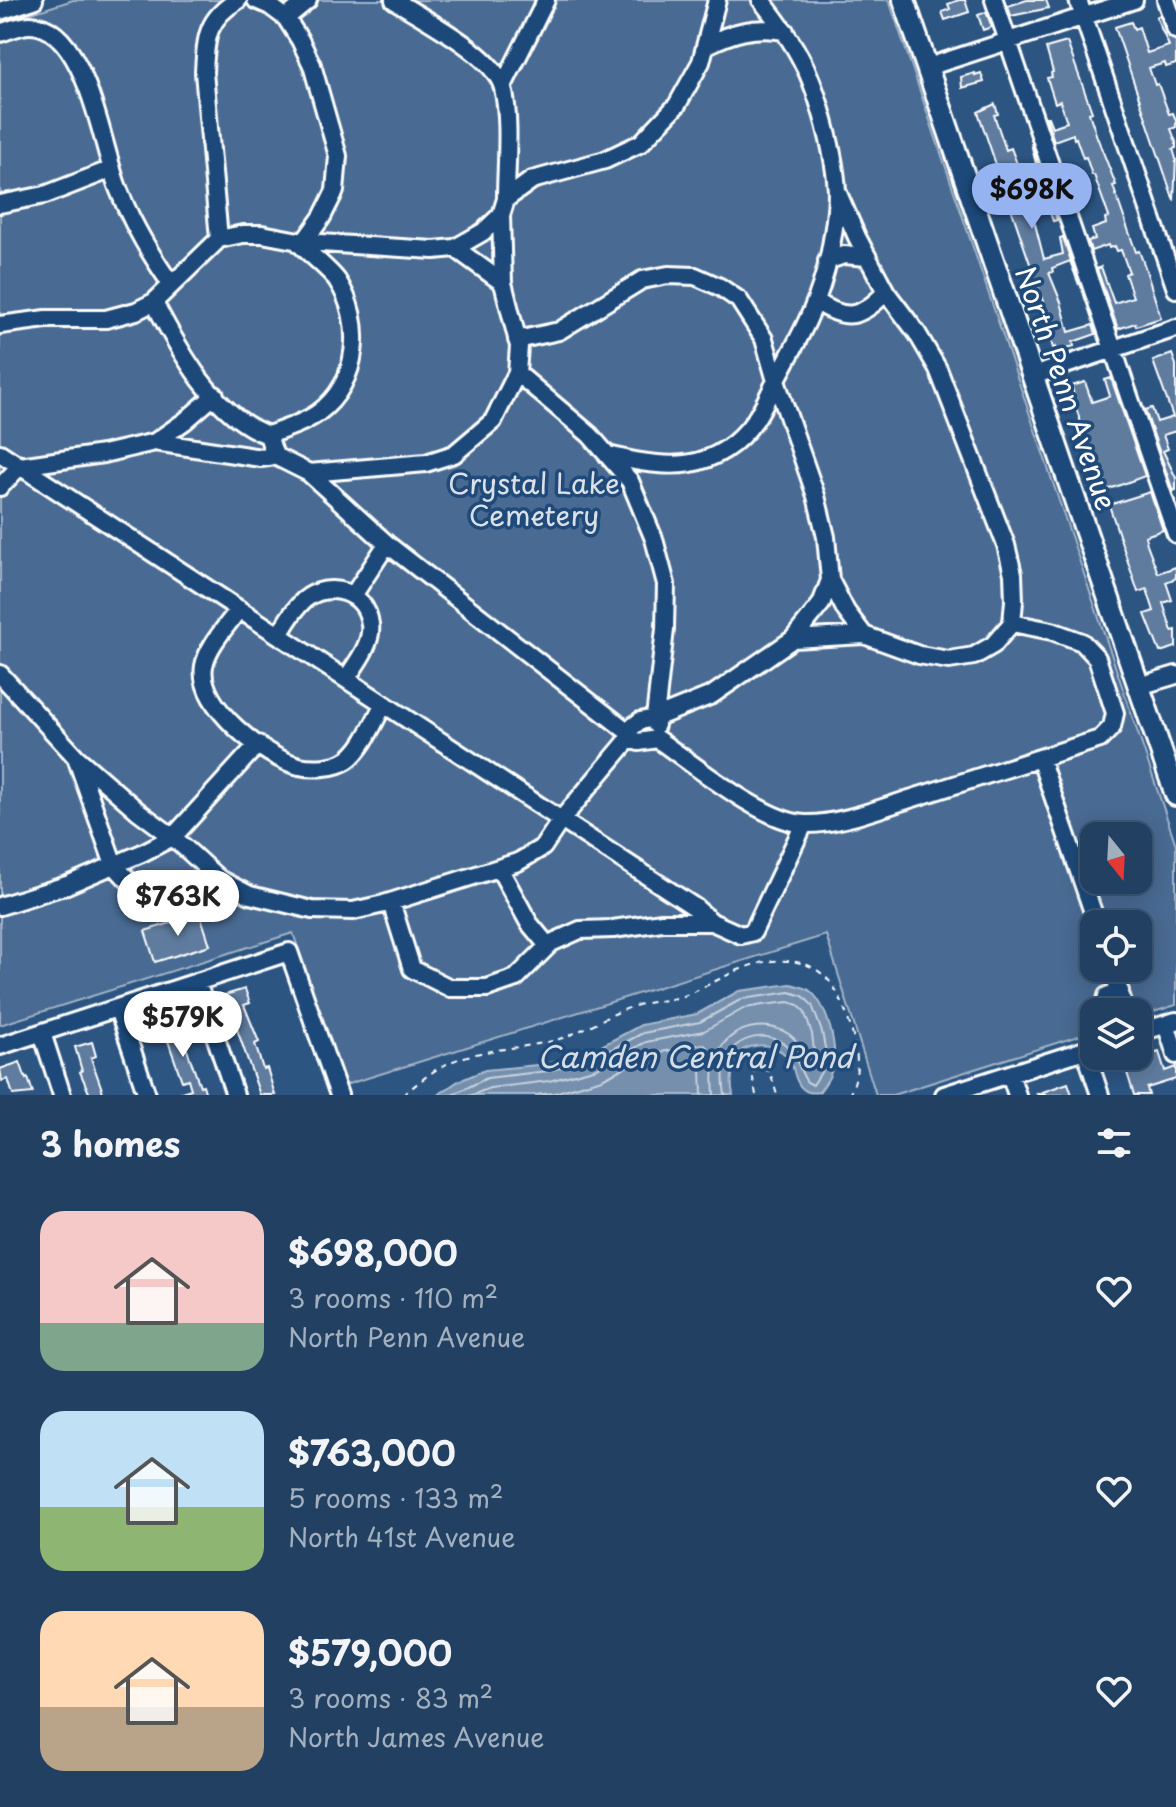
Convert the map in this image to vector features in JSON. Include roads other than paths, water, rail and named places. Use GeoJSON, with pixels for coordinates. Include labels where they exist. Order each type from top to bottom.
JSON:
{"type":"FeatureCollection","features":[{"type":"Feature","properties":{"kind":"main road","name":"North Penn Avenue"},"geometry":{"type":"LineString","coordinates":[[904,0],[1176,795]]}},
{"type":"Feature","properties":{"kind":"street"},"geometry":{"type":"LineString","coordinates":[[0,11],[34,0]]}},
{"type":"Feature","properties":{"kind":"street"},"geometry":{"type":"LineString","coordinates":[[219,239],[204,72],[205,47],[211,23],[238,0]]}},
{"type":"Feature","properties":{"kind":"street"},"geometry":{"type":"LineString","coordinates":[[256,0],[286,18],[312,65],[338,156],[335,191],[322,217],[301,242]]}},
{"type":"Feature","properties":{"kind":"street"},"geometry":{"type":"LineString","coordinates":[[286,18],[308,0]]}},
{"type":"Feature","properties":{"kind":"street"},"geometry":{"type":"LineString","coordinates":[[309,473],[426,463],[454,454],[493,421],[517,373],[517,340],[503,283],[507,153],[503,86],[490,65],[394,0]]}},
{"type":"Feature","properties":{"kind":"street"},"geometry":{"type":"LineString","coordinates":[[503,86],[546,0]]}},
{"type":"Feature","properties":{"kind":"street"},"geometry":{"type":"LineString","coordinates":[[0,325],[46,319],[106,319],[136,311],[154,302],[219,239],[243,234],[262,234],[301,242],[434,250],[455,248],[483,232],[503,207],[532,180],[605,160],[641,143],[677,105],[701,62],[717,0]]}},
{"type":"Feature","properties":{"kind":"street"},"geometry":{"type":"LineString","coordinates":[[761,0],[785,31],[803,62],[827,136],[837,191],[867,257],[886,292],[917,333],[938,369],[985,486],[1013,574],[1012,623],[993,645],[974,656],[949,660],[893,648],[864,635],[793,639]]}},
{"type":"Feature","properties":{"kind":"street"},"geometry":{"type":"LineString","coordinates":[[994,0],[1176,534]]}},
{"type":"Feature","properties":{"kind":"street"},"geometry":{"type":"LineString","coordinates":[[928,67],[1008,41],[1081,8],[1134,0]]}},
{"type":"Feature","properties":{"kind":"street"},"geometry":{"type":"LineString","coordinates":[[1166,0],[1176,30]]}},
{"type":"Feature","properties":{"kind":"street"},"geometry":{"type":"LineString","coordinates":[[1081,8],[1176,289]]}},
{"type":"Feature","properties":{"kind":"street"},"geometry":{"type":"LineString","coordinates":[[0,33],[29,25],[48,30],[69,48],[86,82],[118,187],[141,235],[171,284]]}},
{"type":"Feature","properties":{"kind":"street"},"geometry":{"type":"LineString","coordinates":[[705,46],[732,33],[763,27],[785,31]]}},
{"type":"Feature","properties":{"kind":"street"},"geometry":{"type":"LineString","coordinates":[[0,204],[45,195],[112,169]]}},
{"type":"Feature","properties":{"kind":"street"},"geometry":{"type":"LineString","coordinates":[[608,455],[635,462],[703,462],[732,446],[755,419],[816,301],[827,261],[837,191]]}},
{"type":"Feature","properties":{"kind":"street"},"geometry":{"type":"LineString","coordinates":[[154,302],[169,330],[215,395],[255,430],[268,435],[319,412],[340,390],[351,367],[355,339],[350,305],[335,277],[301,242]]}},
{"type":"Feature","properties":{"kind":"street"},"geometry":{"type":"LineString","coordinates":[[455,248],[503,283]]}},
{"type":"Feature","properties":{"kind":"street"},"geometry":{"type":"LineString","coordinates":[[827,261],[844,255],[867,257]]}},
{"type":"Feature","properties":{"kind":"street"},"geometry":{"type":"LineString","coordinates":[[517,340],[559,331],[642,280],[668,275],[695,276],[739,300],[764,339],[816,496],[826,537],[830,580],[846,611],[864,635]]}},
{"type":"Feature","properties":{"kind":"street"},"geometry":{"type":"LineString","coordinates":[[816,301],[831,311],[850,316],[870,310],[886,292]]}},
{"type":"Feature","properties":{"kind":"street"},"geometry":{"type":"LineString","coordinates":[[1033,376],[1176,328]]}},
{"type":"Feature","properties":{"kind":"street"},"geometry":{"type":"LineString","coordinates":[[764,339],[781,342],[799,338]]}},
{"type":"Feature","properties":{"kind":"street"},"geometry":{"type":"LineString","coordinates":[[517,373],[590,435],[630,481],[654,539],[666,584],[665,629],[655,718],[657,739]]}},
{"type":"Feature","properties":{"kind":"street"},"geometry":{"type":"LineString","coordinates":[[155,442],[215,395]]}},
{"type":"Feature","properties":{"kind":"street"},"geometry":{"type":"LineString","coordinates":[[268,435],[275,456]]}},
{"type":"Feature","properties":{"kind":"street"},"geometry":{"type":"LineString","coordinates":[[0,487],[20,466],[103,454],[155,442],[261,458],[275,456],[309,473],[387,544],[628,735],[639,742],[657,739],[750,802],[804,824],[867,812],[1100,739],[1112,727],[1115,713],[1097,658],[1082,642],[1052,631],[1012,623]]}},
{"type":"Feature","properties":{"kind":"street"},"geometry":{"type":"LineString","coordinates":[[0,453],[696,908],[712,922],[741,935],[753,932],[804,824]]}},
{"type":"Feature","properties":{"kind":"street"},"geometry":{"type":"LineString","coordinates":[[354,594],[387,544]]}},
{"type":"Feature","properties":{"kind":"street"},"geometry":{"type":"LineString","coordinates":[[0,674],[76,757],[219,879],[250,895],[312,910],[353,911],[518,862],[543,847],[640,721],[712,695],[793,639],[821,604],[830,580]]}},
{"type":"Feature","properties":{"kind":"street"},"geometry":{"type":"LineString","coordinates":[[279,635],[306,599],[339,590],[354,594],[365,607],[371,625],[367,644],[346,679]]}},
{"type":"Feature","properties":{"kind":"street"},"geometry":{"type":"LineString","coordinates":[[239,609],[215,642],[204,666],[205,688],[220,711],[243,735],[299,766],[324,767],[347,759],[363,741],[384,704]]}},
{"type":"Feature","properties":{"kind":"street"},"geometry":{"type":"LineString","coordinates":[[1139,686],[1176,675]]}},
{"type":"Feature","properties":{"kind":"street"},"geometry":{"type":"LineString","coordinates":[[0,906],[67,885],[173,837],[258,744]]}},
{"type":"Feature","properties":{"kind":"street"},"geometry":{"type":"LineString","coordinates":[[76,757],[114,865],[141,894]]}},
{"type":"Feature","properties":{"kind":"street"},"geometry":{"type":"LineString","coordinates":[[1040,758],[1092,910]]}},
{"type":"Feature","properties":{"kind":"street"},"geometry":{"type":"LineString","coordinates":[[499,868],[529,923],[548,946]]}},
{"type":"Feature","properties":{"kind":"street"},"geometry":{"type":"LineString","coordinates":[[391,902],[412,969],[450,988],[487,988],[516,978],[548,946],[580,930],[662,922],[712,922]]}},
{"type":"Feature","properties":{"kind":"street"},"geometry":{"type":"LineString","coordinates":[[0,1046],[289,952],[339,1095]]}},
{"type":"Feature","properties":{"kind":"street"},"geometry":{"type":"LineString","coordinates":[[197,982],[235,1095]]}},
{"type":"Feature","properties":{"kind":"street"},"geometry":{"type":"LineString","coordinates":[[1117,982],[1122,998]]}},
{"type":"Feature","properties":{"kind":"street"},"geometry":{"type":"LineString","coordinates":[[1107,998],[1120,991]]}},
{"type":"Feature","properties":{"kind":"street"},"geometry":{"type":"LineString","coordinates":[[118,1009],[147,1095]]}},
{"type":"Feature","properties":{"kind":"street"},"geometry":{"type":"LineString","coordinates":[[1171,1023],[1176,1055]]}},
{"type":"Feature","properties":{"kind":"street"},"geometry":{"type":"LineString","coordinates":[[42,1033],[62,1095]]}},
{"type":"Feature","properties":{"kind":"street"},"geometry":{"type":"LineString","coordinates":[[944,1095],[1080,1052]]}},
{"type":"Feature","properties":{"kind":"street"},"geometry":{"type":"LineString","coordinates":[[1095,1070],[1100,1095]]}},
{"type":"Feature","properties":{"kind":"street"},"geometry":{"type":"LineString","coordinates":[[1010,1074],[1017,1095]]}},
{"type":"Feature","properties":{"kind":"water","name":"Camden Central Pond"},"geometry":{"type":"Polygon","coordinates":[[[791,984],[807,989],[815,997],[826,1016],[833,1038],[834,1060],[830,1076],[819,1092],[804,1090],[785,1054],[762,1045],[747,1048],[736,1058],[732,1076],[733,1095],[438,1095],[457,1082],[485,1070],[547,1064],[592,1051],[641,1025],[697,1014],[739,991],[791,984]]]}},
{"type":"Feature","properties":{"kind":"park label","name":"Crystal Lake Cemetery"},"geometry":{"type":"Point","coordinates":[534,498]}}]}
